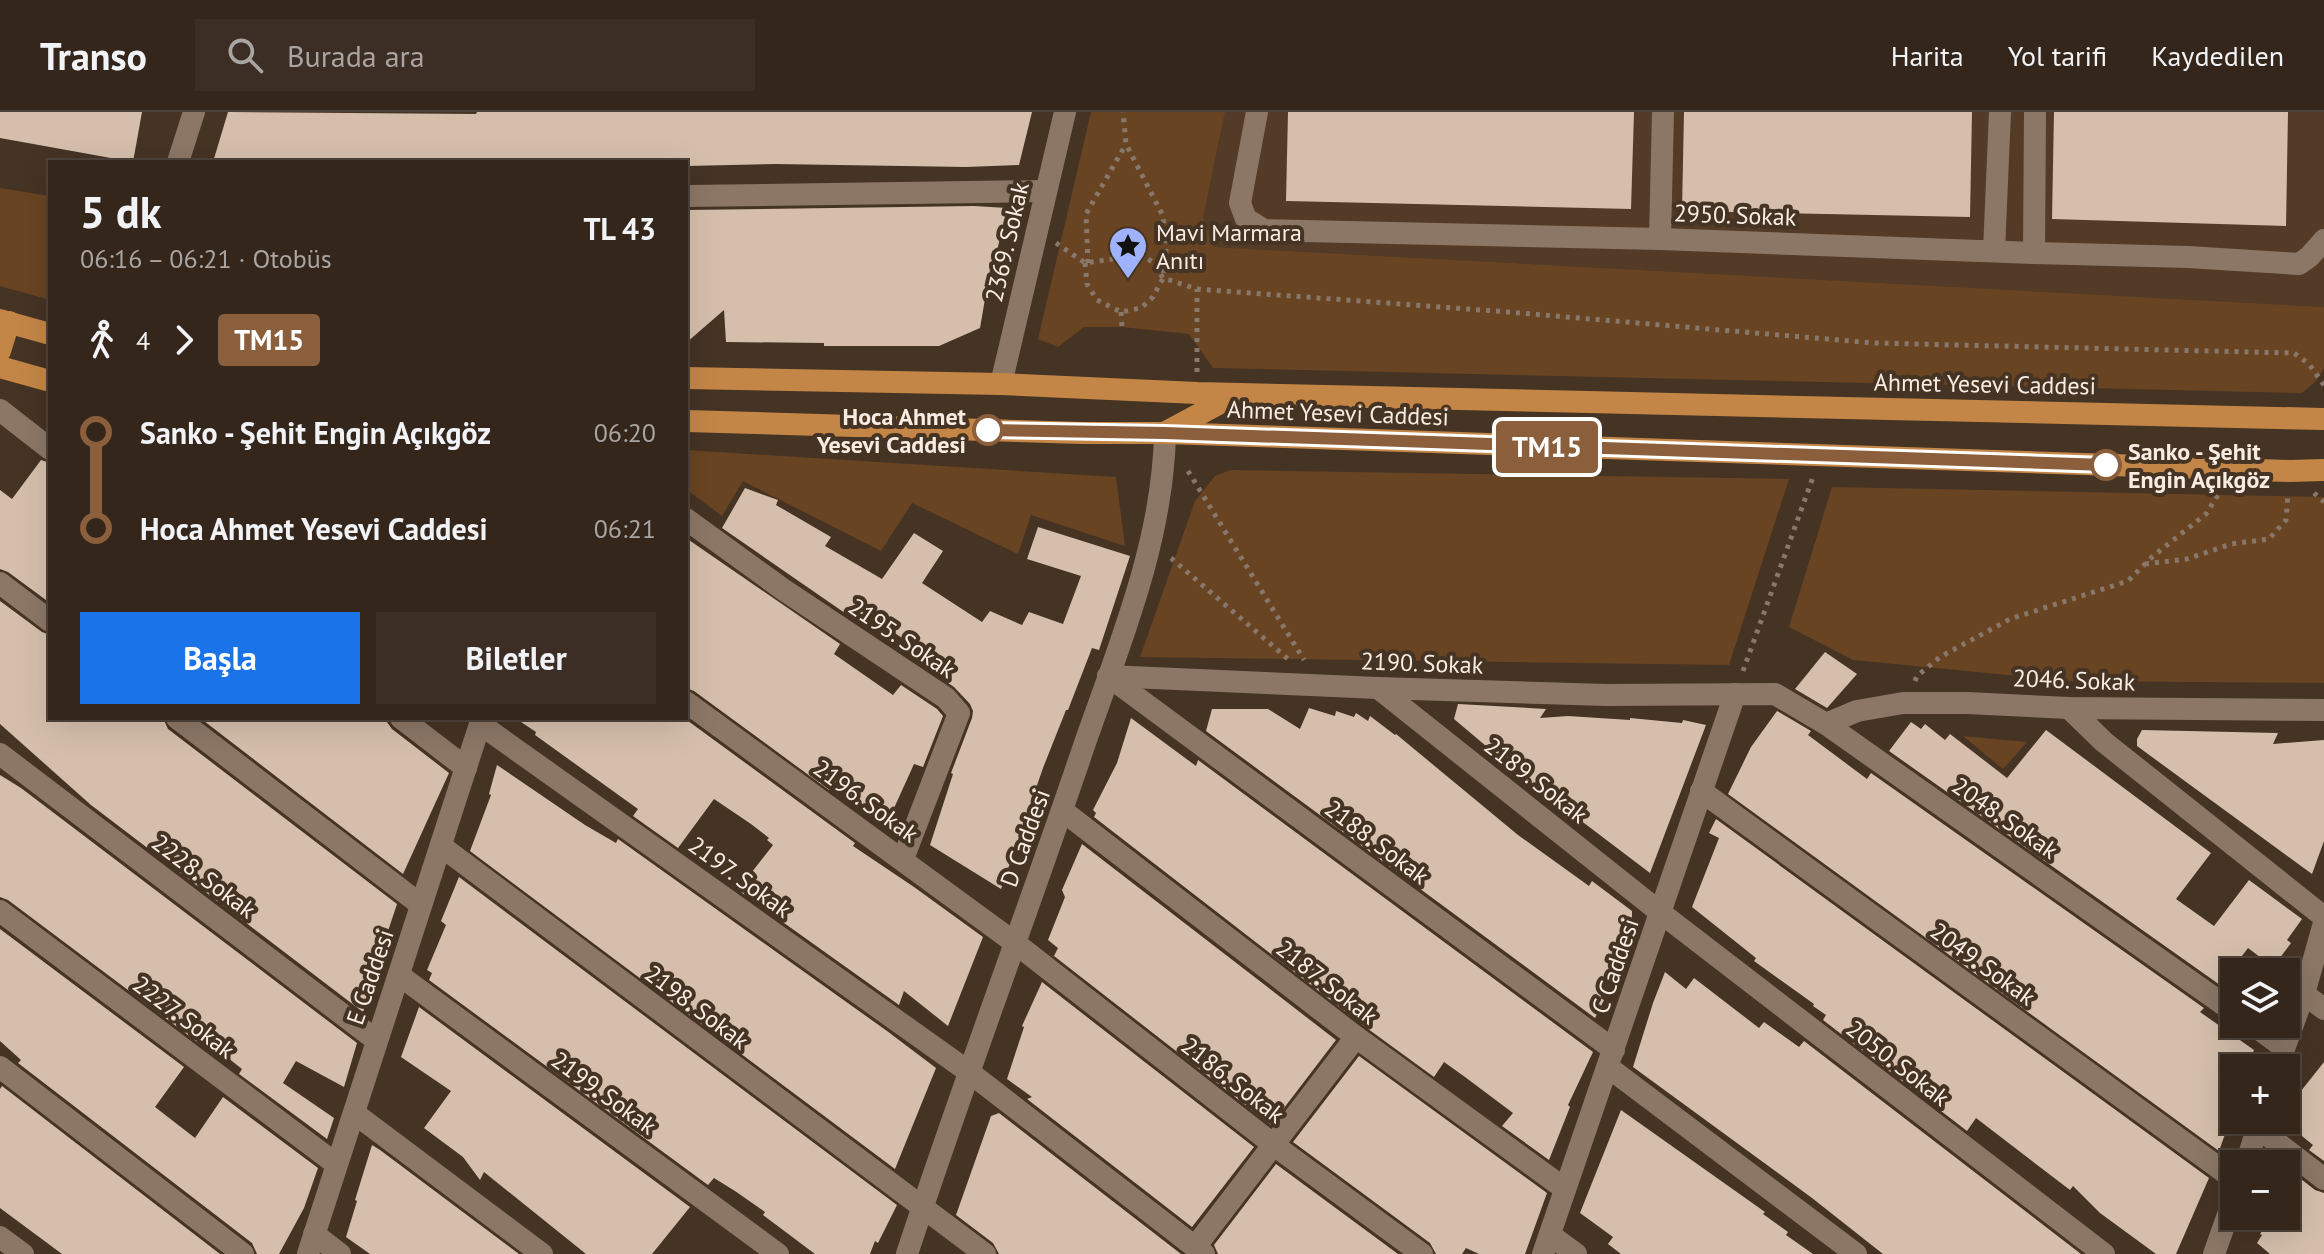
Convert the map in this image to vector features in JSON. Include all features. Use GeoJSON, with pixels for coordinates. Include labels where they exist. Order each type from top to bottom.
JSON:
{"type":"FeatureCollection","features":[{"type":"Feature","properties":{"kind":"main road"},"geometry":{"type":"LineString","coordinates":[[0,351],[4,321],[48,333]]}},
{"type":"Feature","properties":{"kind":"main road"},"geometry":{"type":"LineString","coordinates":[[0,367],[48,380]]}},
{"type":"Feature","properties":{"kind":"main road","name":"Ahmet Yesevi Caddesi"},"geometry":{"type":"LineString","coordinates":[[688,378],[1563,401],[2319,413]]}},
{"type":"Feature","properties":{"kind":"main road"},"geometry":{"type":"LineString","coordinates":[[1166,392],[1165,433],[1222,402],[1549,412],[1563,401]]}},
{"type":"Feature","properties":{"kind":"main road","name":"Ahmet Yesevi Caddesi"},"geometry":{"type":"LineString","coordinates":[[688,421],[2324,470]]}},
{"type":"Feature","properties":{"kind":"main road"},"geometry":{"type":"LineString","coordinates":[[2290,471],[2324,453]]}},
{"type":"Feature","properties":{"kind":"street"},"geometry":{"type":"LineString","coordinates":[[179,160],[194,112]]}},
{"type":"Feature","properties":{"kind":"street","name":"2369. Sokak"},"geometry":{"type":"LineString","coordinates":[[1001,384],[1065,112]]}},
{"type":"Feature","properties":{"kind":"street","name":"2950. Sokak"},"geometry":{"type":"LineString","coordinates":[[1257,112],[1240,203],[1246,219],[1264,230],[1660,239],[2188,257],[2299,264],[2324,240]]}},
{"type":"Feature","properties":{"kind":"street"},"geometry":{"type":"LineString","coordinates":[[1660,239],[1663,112]]}},
{"type":"Feature","properties":{"kind":"street"},"geometry":{"type":"LineString","coordinates":[[1994,251],[2000,112]]}},
{"type":"Feature","properties":{"kind":"street"},"geometry":{"type":"LineString","coordinates":[[2034,253],[2035,112]]}},
{"type":"Feature","properties":{"kind":"street"},"geometry":{"type":"LineString","coordinates":[[688,196],[1045,191]]}},
{"type":"Feature","properties":{"kind":"street"},"geometry":{"type":"LineString","coordinates":[[0,410],[48,447]]}},
{"type":"Feature","properties":{"kind":"street","name":"D Caddesi"},"geometry":{"type":"LineString","coordinates":[[907,1254],[1063,811],[1152,542],[1165,433]]}},
{"type":"Feature","properties":{"kind":"street","name":"2195. Sokak"},"geometry":{"type":"LineString","coordinates":[[688,520],[784,590],[946,698],[959,713],[903,859]]}},
{"type":"Feature","properties":{"kind":"street"},"geometry":{"type":"LineString","coordinates":[[0,583],[48,619]]}},
{"type":"Feature","properties":{"kind":"street","name":"2190. Sokak"},"geometry":{"type":"LineString","coordinates":[[1108,676],[1606,695],[1735,694]]}},
{"type":"Feature","properties":{"kind":"street","name":"2188. Sokak"},"geometry":{"type":"LineString","coordinates":[[1108,676],[1611,1058],[1856,1254]]}},
{"type":"Feature","properties":{"kind":"street","name":"2189. Sokak"},"geometry":{"type":"LineString","coordinates":[[1378,688],[1661,913]]}},
{"type":"Feature","properties":{"kind":"street","name":"2048. Sokak"},"geometry":{"type":"LineString","coordinates":[[1735,694],[1775,694],[1826,724],[2220,1002]]}},
{"type":"Feature","properties":{"kind":"street","name":"C Caddesi"},"geometry":{"type":"LineString","coordinates":[[1547,1245],[1735,694]]}},
{"type":"Feature","properties":{"kind":"street","name":"2196. Sokak"},"geometry":{"type":"LineString","coordinates":[[688,703],[1015,943]]}},
{"type":"Feature","properties":{"kind":"street","name":"2046. Sokak"},"geometry":{"type":"LineString","coordinates":[[1826,724],[1857,711],[1903,703],[2324,710]]}},
{"type":"Feature","properties":{"kind":"street"},"geometry":{"type":"LineString","coordinates":[[2069,708],[2104,742],[2324,920],[2304,994],[2281,1054]]}},
{"type":"Feature","properties":{"kind":"street"},"geometry":{"type":"LineString","coordinates":[[180,720],[421,905]]}},
{"type":"Feature","properties":{"kind":"street"},"geometry":{"type":"LineString","coordinates":[[404,720],[466,768]]}},
{"type":"Feature","properties":{"kind":"street","name":"E Caddesi"},"geometry":{"type":"LineString","coordinates":[[311,1244],[481,721]]}},
{"type":"Feature","properties":{"kind":"street","name":"2197. Sokak"},"geometry":{"type":"LineString","coordinates":[[481,721],[969,1072],[1200,1251]]}},
{"type":"Feature","properties":{"kind":"street","name":"2228. Sokak"},"geometry":{"type":"LineString","coordinates":[[0,754],[376,1040]]}},
{"type":"Feature","properties":{"kind":"street","name":"2049. Sokak"},"geometry":{"type":"LineString","coordinates":[[1701,791],[2220,1169]]}},
{"type":"Feature","properties":{"kind":"street","name":"2187. Sokak"},"geometry":{"type":"LineString","coordinates":[[1063,811],[1356,1037],[1565,1189]]}},
{"type":"Feature","properties":{"kind":"street","name":"2198. Sokak"},"geometry":{"type":"LineString","coordinates":[[441,846],[985,1254]]}},
{"type":"Feature","properties":{"kind":"street","name":"2227. Sokak"},"geometry":{"type":"LineString","coordinates":[[0,911],[336,1164]]}},
{"type":"Feature","properties":{"kind":"street","name":"2050. Sokak"},"geometry":{"type":"LineString","coordinates":[[1661,913],[2104,1254]]}},
{"type":"Feature","properties":{"kind":"street","name":"2186. Sokak"},"geometry":{"type":"LineString","coordinates":[[1015,943],[1274,1145],[1422,1254]]}},
{"type":"Feature","properties":{"kind":"street","name":"2199. Sokak"},"geometry":{"type":"LineString","coordinates":[[399,975],[778,1254]]}},
{"type":"Feature","properties":{"kind":"street"},"geometry":{"type":"LineString","coordinates":[[2304,994],[2324,1009]]}},
{"type":"Feature","properties":{"kind":"street"},"geometry":{"type":"LineString","coordinates":[[1200,1251],[1274,1145],[1356,1037]]}},
{"type":"Feature","properties":{"kind":"street"},"geometry":{"type":"LineString","coordinates":[[2264,1038],[2277,1054]]}},
{"type":"Feature","properties":{"kind":"street"},"geometry":{"type":"LineString","coordinates":[[0,1067],[243,1254]]}},
{"type":"Feature","properties":{"kind":"street"},"geometry":{"type":"LineString","coordinates":[[354,1113],[542,1254]]}},
{"type":"Feature","properties":{"kind":"street"},"geometry":{"type":"LineString","coordinates":[[2271,1134],[2324,1179]]}},
{"type":"Feature","properties":{"kind":"street"},"geometry":{"type":"LineString","coordinates":[[2214,1254],[2223,1230]]}},
{"type":"Feature","properties":{"kind":"street"},"geometry":{"type":"LineString","coordinates":[[0,1237],[23,1254]]}},
{"type":"Feature","properties":{"kind":"street"},"geometry":{"type":"LineString","coordinates":[[311,1244],[340,1254]]}},
{"type":"Feature","properties":{"kind":"street"},"geometry":{"type":"LineString","coordinates":[[1547,1245],[1576,1254]]}},
{"type":"Feature","properties":{"kind":"path"},"geometry":{"type":"LineString","coordinates":[[1123,112],[1126,144],[1163,216],[1166,250],[1163,278],[1153,297],[1141,308],[1121,312],[1097,300],[1087,284],[1086,214],[1126,144]]}},
{"type":"Feature","properties":{"kind":"path"},"geometry":{"type":"LineString","coordinates":[[1037,230],[1086,263],[1140,255],[1153,262],[1163,278],[1197,289],[1874,343],[2294,353],[2309,364],[2324,385]]}},
{"type":"Feature","properties":{"kind":"path"},"geometry":{"type":"LineString","coordinates":[[1197,289],[1197,393]]}},
{"type":"Feature","properties":{"kind":"path"},"geometry":{"type":"LineString","coordinates":[[1121,312],[1122,327]]}},
{"type":"Feature","properties":{"kind":"path"},"geometry":{"type":"LineString","coordinates":[[1165,433],[1319,685]]}},
{"type":"Feature","properties":{"kind":"path"},"geometry":{"type":"LineString","coordinates":[[1735,694],[1820,456]]}},
{"type":"Feature","properties":{"kind":"path"},"geometry":{"type":"LineString","coordinates":[[1903,703],[1917,676],[1940,657],[2010,619],[2128,581],[2206,514],[2233,469]]}},
{"type":"Feature","properties":{"kind":"path"},"geometry":{"type":"LineString","coordinates":[[2144,565],[2187,559],[2231,544],[2269,539],[2286,520],[2290,471]]}},
{"type":"Feature","properties":{"kind":"path"},"geometry":{"type":"LineString","coordinates":[[1152,542],[1319,685]]}},
{"type":"Feature","properties":{"kind":"shaded area"},"geometry":{"type":"Polygon","coordinates":[[[1091,112],[1225,112],[1203,218],[1214,247],[2324,307],[2324,368],[2316,381],[2302,393],[1213,368],[1189,334],[1122,327],[1084,327],[1058,347],[1038,339],[1091,112]]]}},
{"type":"Feature","properties":{"kind":"shaded area"},"geometry":{"type":"Polygon","coordinates":[[[1225,112],[2324,112],[2324,307],[1214,247],[1203,218],[1225,112]]]}},
{"type":"Feature","properties":{"kind":"shaded area"},"geometry":{"type":"Polygon","coordinates":[[[0,188],[48,196],[48,299],[0,286],[0,188]]]}},
{"type":"Feature","properties":{"kind":"shaded area"},"geometry":{"type":"Polygon","coordinates":[[[688,450],[1116,477],[1125,546],[1031,515],[1018,554],[912,503],[881,551],[743,481],[722,516],[688,490],[688,450]]]}},
{"type":"Feature","properties":{"kind":"shaded area"},"geometry":{"type":"Polygon","coordinates":[[[1231,470],[1789,479],[1729,665],[1140,657],[1195,501],[1215,476],[1231,470]]]}},
{"type":"Feature","properties":{"kind":"shaded area"},"geometry":{"type":"Polygon","coordinates":[[[1832,487],[2324,497],[2324,683],[2071,681],[1853,660],[1789,627],[1832,487]]]}},
{"type":"Feature","properties":{"kind":"shaded area"},"geometry":{"type":"Polygon","coordinates":[[[1963,736],[2027,742],[2003,769],[1963,736]]]}},
{"type":"Feature","properties":{"kind":"building"},"geometry":{"type":"Polygon","coordinates":[[[0,112],[142,112],[133,160],[0,138],[0,112]]]}},
{"type":"Feature","properties":{"kind":"building"},"geometry":{"type":"Polygon","coordinates":[[[228,112],[1032,112],[1019,165],[688,166],[688,160],[214,160],[228,112]]]}},
{"type":"Feature","properties":{"kind":"building"},"geometry":{"type":"Polygon","coordinates":[[[1288,112],[1634,112],[1631,209],[1286,201],[1288,112]]]}},
{"type":"Feature","properties":{"kind":"building"},"geometry":{"type":"Polygon","coordinates":[[[1684,112],[1972,112],[1970,217],[1682,211],[1684,112]]]}},
{"type":"Feature","properties":{"kind":"building"},"geometry":{"type":"Polygon","coordinates":[[[2054,112],[2288,112],[2286,226],[2052,219],[2054,112]]]}},
{"type":"Feature","properties":{"kind":"building"},"geometry":{"type":"Polygon","coordinates":[[[1007,208],[994,264],[991,264],[980,328],[939,346],[726,342],[724,310],[688,341],[688,210],[1007,208]]]}},
{"type":"Feature","properties":{"kind":"building"},"geometry":{"type":"Polygon","coordinates":[[[41,460],[48,462],[48,602],[0,569],[0,490],[12,499],[41,460]]]}},
{"type":"Feature","properties":{"kind":"building"},"geometry":{"type":"Polygon","coordinates":[[[745,488],[778,500],[776,505],[831,537],[825,546],[882,579],[914,533],[943,551],[922,583],[982,622],[990,611],[1022,625],[1029,612],[1063,624],[1081,576],[1027,559],[1038,527],[1130,556],[1099,650],[1092,648],[1066,710],[1001,889],[930,845],[951,773],[972,718],[970,704],[954,687],[917,662],[911,655],[915,647],[859,613],[855,620],[722,528],[745,488]]]}},
{"type":"Feature","properties":{"kind":"building"},"geometry":{"type":"Polygon","coordinates":[[[688,539],[840,644],[834,654],[893,695],[901,685],[943,716],[923,767],[914,764],[890,817],[879,811],[877,814],[831,787],[829,790],[688,689],[688,539]]]}},
{"type":"Feature","properties":{"kind":"building"},"geometry":{"type":"Polygon","coordinates":[[[0,601],[48,634],[48,720],[164,720],[168,729],[397,904],[382,949],[387,953],[363,1012],[91,805],[0,724],[0,601]]]}},
{"type":"Feature","properties":{"kind":"building"},"geometry":{"type":"Polygon","coordinates":[[[1825,652],[1857,674],[1827,708],[1795,689],[1825,652]]]}},
{"type":"Feature","properties":{"kind":"building"},"geometry":{"type":"Polygon","coordinates":[[[1458,704],[1546,709],[1540,718],[1630,718],[1682,723],[1683,720],[1706,725],[1650,873],[1518,773],[1454,719],[1458,704]]]}},
{"type":"Feature","properties":{"kind":"building"},"geometry":{"type":"Polygon","coordinates":[[[1309,708],[1335,716],[1336,711],[1354,717],[1356,713],[1368,721],[1370,716],[1518,835],[1589,886],[1592,881],[1632,911],[1632,918],[1600,998],[1604,1000],[1595,1018],[1206,731],[1212,709],[1268,709],[1300,729],[1309,708]]]}},
{"type":"Feature","properties":{"kind":"building"},"geometry":{"type":"Polygon","coordinates":[[[1777,711],[1811,731],[1808,735],[1867,779],[1871,773],[2204,1008],[2200,1012],[2220,1026],[2220,1038],[2237,1038],[2254,1050],[2253,1054],[2220,1054],[2220,1134],[2225,1134],[2219,1151],[1728,794],[1751,747],[1777,711]]]}},
{"type":"Feature","properties":{"kind":"building"},"geometry":{"type":"Polygon","coordinates":[[[1131,718],[1196,766],[1198,760],[1593,1052],[1568,1105],[1570,1107],[1549,1160],[1502,1126],[1513,1113],[1444,1062],[1434,1077],[1094,817],[1096,813],[1093,810],[1117,763],[1131,718]]]}},
{"type":"Feature","properties":{"kind":"building"},"geometry":{"type":"Polygon","coordinates":[[[203,720],[385,720],[392,729],[449,773],[403,874],[203,720]]]}},
{"type":"Feature","properties":{"kind":"building"},"geometry":{"type":"Polygon","coordinates":[[[518,720],[687,720],[855,843],[853,846],[983,937],[948,1026],[904,991],[899,1005],[738,890],[773,845],[751,824],[714,799],[678,848],[633,816],[638,809],[535,735],[536,732],[518,720]]]}},
{"type":"Feature","properties":{"kind":"building"},"geometry":{"type":"Polygon","coordinates":[[[1911,722],[1921,729],[1925,724],[1945,740],[1950,734],[2007,778],[2046,730],[2211,853],[2176,899],[2214,926],[2249,880],[2302,919],[2287,940],[2291,943],[2280,958],[2261,958],[2248,948],[2240,958],[2220,958],[2220,985],[1889,751],[1911,722]]]}},
{"type":"Feature","properties":{"kind":"building"},"geometry":{"type":"Polygon","coordinates":[[[2142,730],[2278,733],[2273,744],[2324,740],[2324,841],[2312,874],[2137,746],[2142,730]]]}},
{"type":"Feature","properties":{"kind":"building"},"geometry":{"type":"Polygon","coordinates":[[[497,765],[585,825],[616,843],[618,839],[936,1068],[895,1169],[470,851],[491,795],[497,765]]]}},
{"type":"Feature","properties":{"kind":"building"},"geometry":{"type":"Polygon","coordinates":[[[0,775],[357,1043],[344,1087],[296,1061],[283,1083],[334,1118],[327,1139],[239,1074],[242,1069],[204,1039],[200,1044],[0,897],[0,775]]]}},
{"type":"Feature","properties":{"kind":"building"},"geometry":{"type":"Polygon","coordinates":[[[1716,819],[2209,1178],[2176,1254],[2156,1254],[2100,1213],[2073,1186],[2070,1190],[1976,1118],[1967,1131],[1823,1020],[1826,1015],[1814,1004],[1754,961],[1756,958],[1692,907],[1719,838],[1709,833],[1716,819]]]}},
{"type":"Feature","properties":{"kind":"building"},"geometry":{"type":"Polygon","coordinates":[[[1082,844],[1336,1040],[1271,1125],[1054,956],[1058,948],[1048,940],[1065,897],[1062,890],[1082,844]]]}},
{"type":"Feature","properties":{"kind":"building"},"geometry":{"type":"Polygon","coordinates":[[[459,877],[897,1205],[870,1254],[815,1254],[735,1191],[714,1178],[708,1185],[429,980],[432,973],[427,970],[446,925],[441,921],[459,877]]]}},
{"type":"Feature","properties":{"kind":"building"},"geometry":{"type":"Polygon","coordinates":[[[0,929],[184,1067],[155,1107],[195,1138],[223,1097],[318,1168],[304,1208],[279,1254],[257,1254],[252,1243],[18,1063],[21,1060],[0,1041],[0,929]]]}},
{"type":"Feature","properties":{"kind":"building"},"geometry":{"type":"Polygon","coordinates":[[[1665,972],[1686,989],[1694,978],[1759,1028],[1764,1022],[1799,1047],[1804,1041],[2081,1254],[1883,1254],[1633,1067],[1665,972]]]}},
{"type":"Feature","properties":{"kind":"building"},"geometry":{"type":"Polygon","coordinates":[[[1042,982],[1254,1147],[1192,1227],[1027,1099],[1032,1097],[1007,1079],[1022,1026],[1042,982]]]}},
{"type":"Feature","properties":{"kind":"building"},"geometry":{"type":"Polygon","coordinates":[[[419,1007],[690,1207],[652,1254],[586,1254],[484,1172],[480,1180],[463,1157],[424,1128],[451,1091],[401,1057],[419,1007]]]}},
{"type":"Feature","properties":{"kind":"building"},"geometry":{"type":"Polygon","coordinates":[[[1359,1056],[1547,1193],[1525,1254],[1479,1254],[1466,1248],[1462,1254],[1436,1254],[1430,1243],[1293,1142],[1359,1056]]]}},
{"type":"Feature","properties":{"kind":"building"},"geometry":{"type":"Polygon","coordinates":[[[2324,1062],[2324,1161],[2309,1150],[2313,1145],[2299,1134],[2300,1092],[2324,1062]]]}},
{"type":"Feature","properties":{"kind":"building"},"geometry":{"type":"Polygon","coordinates":[[[2,1086],[220,1254],[62,1254],[0,1208],[2,1086]]]}},
{"type":"Feature","properties":{"kind":"building"},"geometry":{"type":"Polygon","coordinates":[[[1621,1110],[1765,1212],[1763,1214],[1788,1232],[1786,1235],[1813,1254],[1621,1254],[1608,1244],[1613,1237],[1580,1213],[1621,1110]]]}},
{"type":"Feature","properties":{"kind":"building"},"geometry":{"type":"Polygon","coordinates":[[[999,1113],[1181,1254],[999,1254],[993,1243],[956,1215],[991,1116],[999,1113]]]}},
{"type":"Feature","properties":{"kind":"building"},"geometry":{"type":"Polygon","coordinates":[[[372,1145],[519,1254],[370,1254],[346,1237],[372,1145]]]}},
{"type":"Feature","properties":{"kind":"building"},"geometry":{"type":"Polygon","coordinates":[[[1276,1164],[1398,1254],[1218,1254],[1214,1245],[1276,1164]]]}},
{"type":"Feature","properties":{"kind":"building"},"geometry":{"type":"Polygon","coordinates":[[[2300,1178],[2324,1193],[2324,1254],[2270,1254],[2257,1243],[2263,1230],[2300,1230],[2300,1178]]]}},
{"type":"Feature","properties":{"kind":"bus line","name":"TM15"},"geometry":{"type":"LineString","coordinates":[[988,430],[1165,433],[2106,465]]}},
{"type":"Feature","properties":{"kind":"place","name":"Mavi Marmara Anıtı"},"geometry":{"type":"Point","coordinates":[1128,280]}},
{"type":"Feature","properties":{"kind":"place","name":"Hoca Ahmet Yesevi Caddesi"},"geometry":{"type":"Point","coordinates":[988,430]}},
{"type":"Feature","properties":{"kind":"place","name":"Sanko - Şehit Engin Açıkgöz"},"geometry":{"type":"Point","coordinates":[2106,465]}}]}
